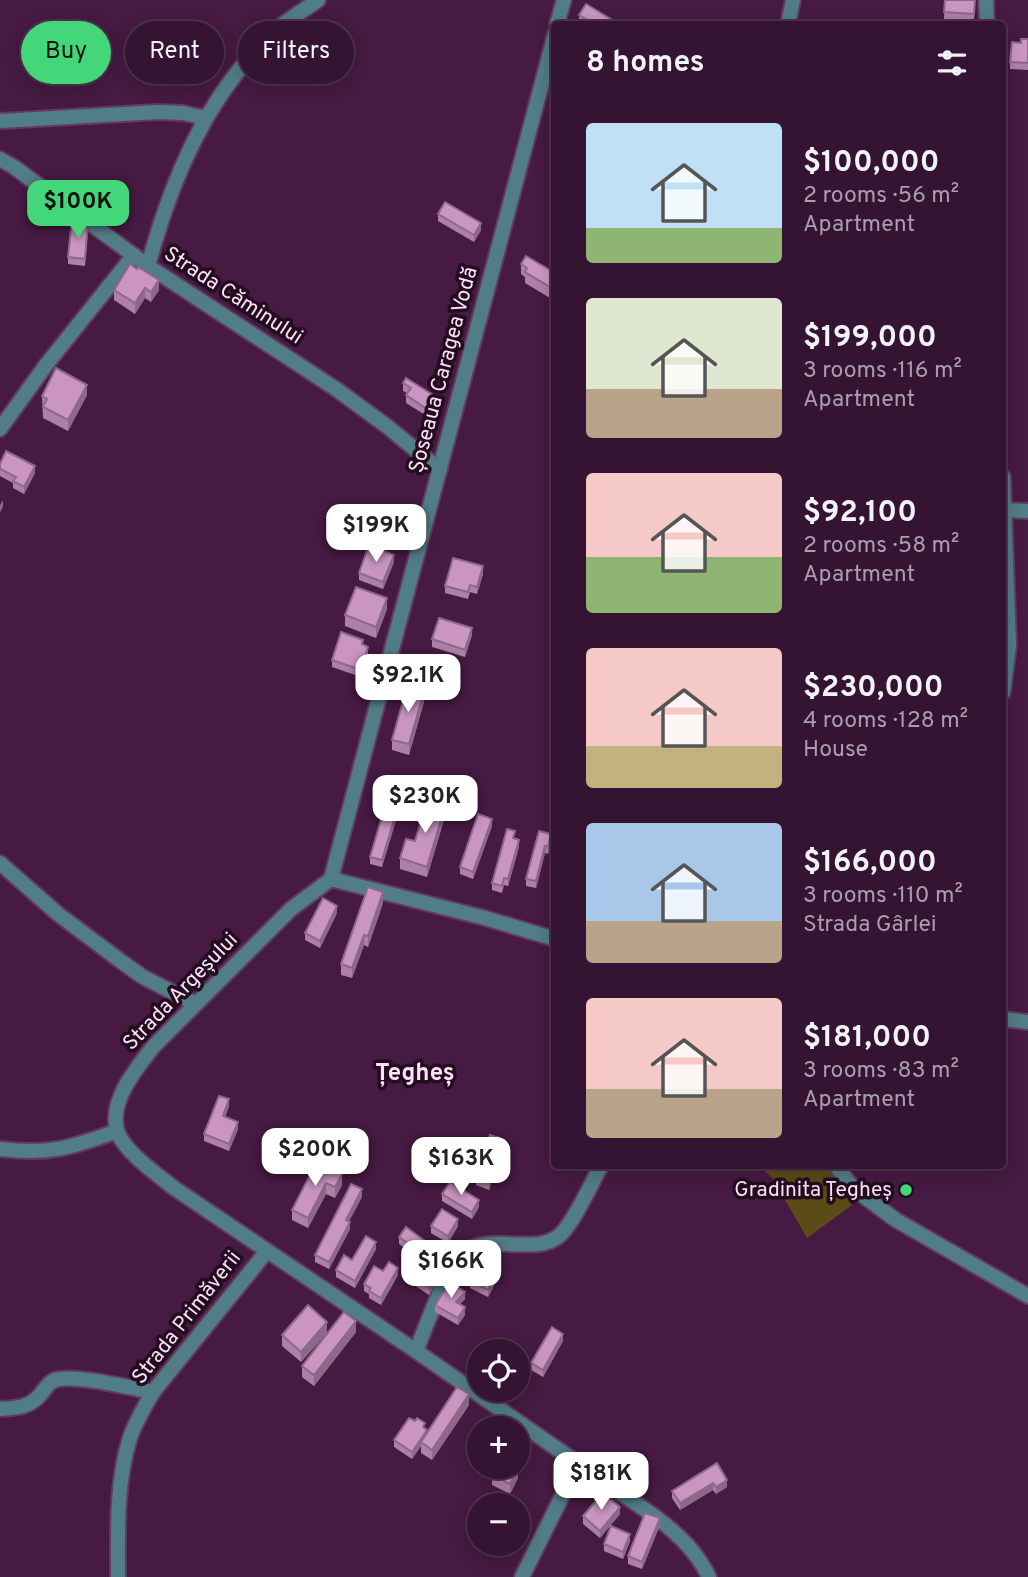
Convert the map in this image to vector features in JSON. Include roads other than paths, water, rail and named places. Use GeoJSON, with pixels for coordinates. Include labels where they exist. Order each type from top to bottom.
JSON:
{"type":"FeatureCollection","features":[{"type":"Feature","properties":{"kind":"street"},"geometry":{"type":"LineString","coordinates":[[148,265],[168,198],[206,118],[234,74],[293,16],[318,0]]}},
{"type":"Feature","properties":{"kind":"street"},"geometry":{"type":"LineString","coordinates":[[558,21],[564,0]]}},
{"type":"Feature","properties":{"kind":"street"},"geometry":{"type":"LineString","coordinates":[[789,21],[793,0]]}},
{"type":"Feature","properties":{"kind":"street"},"geometry":{"type":"LineString","coordinates":[[986,0],[987,21]]}},
{"type":"Feature","properties":{"kind":"street","name":"Șoseaua Caragea Vodă"},"geometry":{"type":"LineString","coordinates":[[331,879],[551,49]]}},
{"type":"Feature","properties":{"kind":"street"},"geometry":{"type":"LineString","coordinates":[[0,121],[158,112],[183,113],[206,118]]}},
{"type":"Feature","properties":{"kind":"street","name":"Strada Căminului"},"geometry":{"type":"LineString","coordinates":[[0,159],[148,265],[336,389],[440,470]]}},
{"type":"Feature","properties":{"kind":"street"},"geometry":{"type":"LineString","coordinates":[[0,429],[46,365],[134,255]]}},
{"type":"Feature","properties":{"kind":"street"},"geometry":{"type":"LineString","coordinates":[[1006,510],[1028,511]]}},
{"type":"Feature","properties":{"kind":"street"},"geometry":{"type":"LineString","coordinates":[[1006,564],[1009,645],[1006,668]]}},
{"type":"Feature","properties":{"kind":"street"},"geometry":{"type":"LineString","coordinates":[[0,863],[24,887],[121,962],[196,1004]]}},
{"type":"Feature","properties":{"kind":"street"},"geometry":{"type":"LineString","coordinates":[[331,879],[551,938]]}},
{"type":"Feature","properties":{"kind":"street","name":"Strada Argeșului"},"geometry":{"type":"LineString","coordinates":[[117,1131],[116,1114],[124,1091],[153,1047],[291,909],[331,879]]}},
{"type":"Feature","properties":{"kind":"street"},"geometry":{"type":"LineString","coordinates":[[1006,1019],[1028,1022]]}},
{"type":"Feature","properties":{"kind":"street"},"geometry":{"type":"LineString","coordinates":[[0,1149],[49,1152],[67,1149],[117,1131],[147,1166],[174,1188],[416,1351],[679,1535],[702,1563],[709,1577]]}},
{"type":"Feature","properties":{"kind":"street"},"geometry":{"type":"LineString","coordinates":[[416,1351],[450,1272],[461,1255],[471,1247],[482,1245],[531,1243],[555,1238],[567,1226],[599,1169]]}},
{"type":"Feature","properties":{"kind":"street"},"geometry":{"type":"LineString","coordinates":[[838,1169],[854,1189],[896,1220],[1028,1296]]}},
{"type":"Feature","properties":{"kind":"street","name":"Strada Primăverii"},"geometry":{"type":"LineString","coordinates":[[118,1577],[122,1474],[129,1441],[153,1392],[267,1251]]}},
{"type":"Feature","properties":{"kind":"street"},"geometry":{"type":"LineString","coordinates":[[0,1409],[29,1405],[51,1382],[64,1379],[153,1392]]}},
{"type":"Feature","properties":{"kind":"street"},"geometry":{"type":"LineString","coordinates":[[522,1577],[578,1464]]}},
{"type":"Feature","properties":{"kind":"place","name":"Gradinita Țegheș"},"geometry":{"type":"Point","coordinates":[906,1190]}},
{"type":"Feature","properties":{"kind":"district","name":"Țegheș"},"geometry":{"type":"Point","coordinates":[415,1074]}}]}
